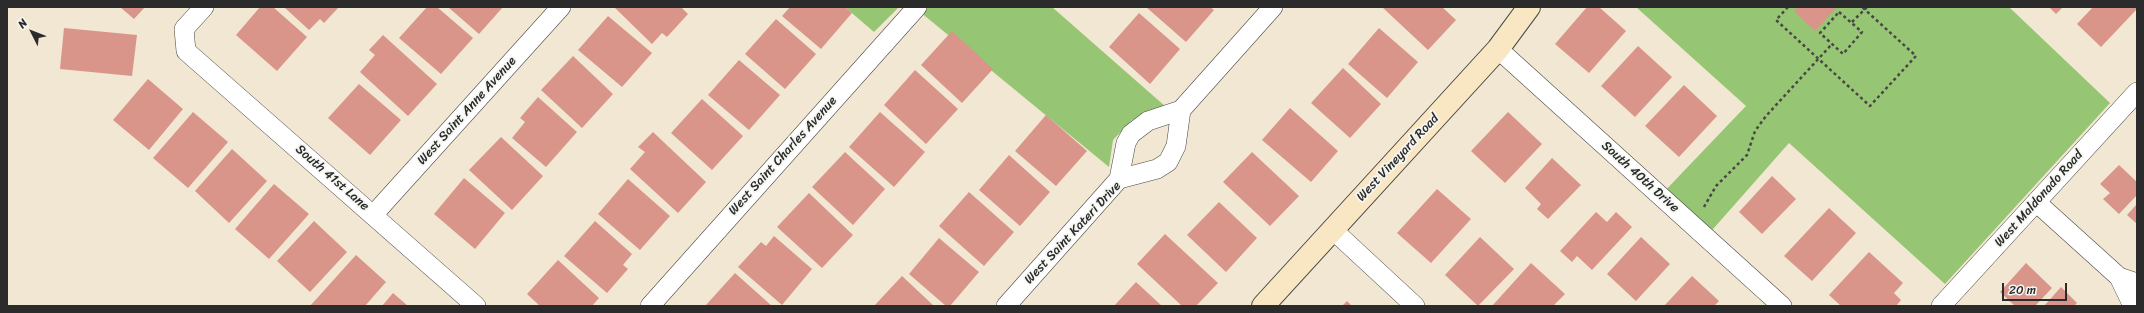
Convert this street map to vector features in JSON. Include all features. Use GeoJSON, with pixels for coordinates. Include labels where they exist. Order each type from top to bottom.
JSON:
{"type":"FeatureCollection","features":[{"type":"Feature","properties":{"kind":"street","name":"South 41st Lane"},"geometry":{"type":"LineString","coordinates":[[204,7],[184,29],[186,51],[374,214],[476,306]]}},
{"type":"Feature","properties":{"kind":"street","name":"West Saint Anne Avenue"},"geometry":{"type":"LineString","coordinates":[[374,214],[561,7]]}},
{"type":"Feature","properties":{"kind":"street","name":"West Saint Charles Avenue"},"geometry":{"type":"LineString","coordinates":[[650,306],[917,7]]}},
{"type":"Feature","properties":{"kind":"street"},"geometry":{"type":"LineString","coordinates":[[1118,179],[1126,143],[1131,134],[1148,121],[1181,110],[1273,7]]}},
{"type":"Feature","properties":{"kind":"street","name":"West Vineyard Road"},"geometry":{"type":"LineString","coordinates":[[1263,306],[1498,48],[1529,7]]}},
{"type":"Feature","properties":{"kind":"street","name":"South 40th Drive"},"geometry":{"type":"LineString","coordinates":[[1498,48],[1782,306]]}},
{"type":"Feature","properties":{"kind":"street","name":"West Maldonado Road"},"geometry":{"type":"LineString","coordinates":[[1941,306],[2137,92]]}},
{"type":"Feature","properties":{"kind":"street","name":"West Saint Kateri Drive"},"geometry":{"type":"LineString","coordinates":[[1006,306],[1118,179],[1157,169],[1168,162],[1176,146],[1181,110]]}},
{"type":"Feature","properties":{"kind":"street"},"geometry":{"type":"LineString","coordinates":[[2036,202],[2119,277],[2133,306]]}},
{"type":"Feature","properties":{"kind":"street"},"geometry":{"type":"LineString","coordinates":[[1332,230],[1415,306]]}},
{"type":"Feature","properties":{"kind":"street"},"geometry":{"type":"LineString","coordinates":[[2119,277],[2137,283]]}},
{"type":"Feature","properties":{"kind":"path"},"geometry":{"type":"LineString","coordinates":[[1788,7],[1776,20],[1870,106],[1916,56],[1864,8],[1851,23]]}},
{"type":"Feature","properties":{"kind":"path"},"geometry":{"type":"LineString","coordinates":[[1839,12],[1851,23],[1862,32],[1843,54],[1820,33],[1839,12]]}},
{"type":"Feature","properties":{"kind":"path"},"geometry":{"type":"LineString","coordinates":[[1689,222],[1703,209],[1716,186],[1747,155],[1754,131],[1766,116],[1832,44]]}},
{"type":"Feature","properties":{"kind":"green space"},"geometry":{"type":"Polygon","coordinates":[[[845,7],[899,7],[874,32],[845,7]]]}},
{"type":"Feature","properties":{"kind":"green space"},"geometry":{"type":"Polygon","coordinates":[[[914,7],[1052,7],[1166,107],[1132,120],[1113,140],[1109,167],[914,7]]]}},
{"type":"Feature","properties":{"kind":"green space"},"geometry":{"type":"Polygon","coordinates":[[[1636,7],[2009,7],[2110,103],[1945,284],[1789,143],[1706,237],[1660,196],[1746,106],[1636,7]]]}},
{"type":"Feature","properties":{"kind":"building"},"geometry":{"type":"Polygon","coordinates":[[[120,7],[145,7],[134,19],[120,7]]]}},
{"type":"Feature","properties":{"kind":"building"},"geometry":{"type":"Polygon","coordinates":[[[260,7],[273,7],[307,37],[277,71],[236,35],[260,7]]]}},
{"type":"Feature","properties":{"kind":"building"},"geometry":{"type":"Polygon","coordinates":[[[284,7],[339,7],[324,23],[320,19],[309,30],[284,7]]]}},
{"type":"Feature","properties":{"kind":"building"},"geometry":{"type":"Polygon","coordinates":[[[427,7],[437,7],[473,38],[441,74],[399,38],[427,7]]]}},
{"type":"Feature","properties":{"kind":"building"},"geometry":{"type":"Polygon","coordinates":[[[448,7],[503,7],[479,34],[448,7]]]}},
{"type":"Feature","properties":{"kind":"building"},"geometry":{"type":"Polygon","coordinates":[[[614,7],[681,7],[688,14],[667,37],[662,33],[652,44],[614,7]]]}},
{"type":"Feature","properties":{"kind":"building"},"geometry":{"type":"Polygon","coordinates":[[[790,7],[845,7],[852,13],[821,49],[782,16],[790,7]]]}},
{"type":"Feature","properties":{"kind":"building"},"geometry":{"type":"Polygon","coordinates":[[[1146,7],[1210,7],[1214,10],[1186,42],[1146,7]]]}},
{"type":"Feature","properties":{"kind":"building"},"geometry":{"type":"Polygon","coordinates":[[[1382,7],[1442,7],[1456,20],[1428,50],[1382,7]]]}},
{"type":"Feature","properties":{"kind":"building"},"geometry":{"type":"Polygon","coordinates":[[[1587,7],[1599,7],[1626,31],[1589,73],[1555,44],[1587,7]]]}},
{"type":"Feature","properties":{"kind":"building"},"geometry":{"type":"Polygon","coordinates":[[[1798,7],[1837,7],[1815,31],[1794,11],[1798,7]]]}},
{"type":"Feature","properties":{"kind":"building"},"geometry":{"type":"Polygon","coordinates":[[[2049,7],[2063,7],[2056,14],[2049,7]]]}},
{"type":"Feature","properties":{"kind":"building"},"geometry":{"type":"Polygon","coordinates":[[[2093,7],[2134,7],[2137,9],[2101,47],[2077,24],[2093,7]]]}},
{"type":"Feature","properties":{"kind":"building"},"geometry":{"type":"Polygon","coordinates":[[[1139,13],[1180,49],[1150,84],[1109,47],[1139,13]]]}},
{"type":"Feature","properties":{"kind":"building"},"geometry":{"type":"Polygon","coordinates":[[[608,16],[652,53],[622,87],[578,50],[608,16]]]}},
{"type":"Feature","properties":{"kind":"building"},"geometry":{"type":"Polygon","coordinates":[[[776,19],[816,54],[785,89],[745,54],[776,19]]]}},
{"type":"Feature","properties":{"kind":"building"},"geometry":{"type":"Polygon","coordinates":[[[64,28],[137,35],[132,76],[60,69],[64,28]]]}},
{"type":"Feature","properties":{"kind":"building"},"geometry":{"type":"Polygon","coordinates":[[[1379,28],[1418,62],[1387,98],[1348,64],[1379,28]]]}},
{"type":"Feature","properties":{"kind":"building"},"geometry":{"type":"Polygon","coordinates":[[[952,31],[993,69],[962,103],[921,65],[952,31]]]}},
{"type":"Feature","properties":{"kind":"building"},"geometry":{"type":"Polygon","coordinates":[[[383,35],[437,84],[408,116],[360,72],[375,55],[369,50],[383,35]]]}},
{"type":"Feature","properties":{"kind":"building"},"geometry":{"type":"Polygon","coordinates":[[[1638,46],[1672,77],[1635,117],[1601,86],[1638,46]]]}},
{"type":"Feature","properties":{"kind":"building"},"geometry":{"type":"Polygon","coordinates":[[[573,56],[613,94],[582,128],[541,90],[573,56]]]}},
{"type":"Feature","properties":{"kind":"building"},"geometry":{"type":"Polygon","coordinates":[[[739,60],[780,95],[749,130],[708,95],[739,60]]]}},
{"type":"Feature","properties":{"kind":"building"},"geometry":{"type":"Polygon","coordinates":[[[1343,68],[1381,104],[1350,138],[1311,103],[1343,68]]]}},
{"type":"Feature","properties":{"kind":"building"},"geometry":{"type":"Polygon","coordinates":[[[915,70],[958,109],[926,144],[884,105],[915,70]]]}},
{"type":"Feature","properties":{"kind":"building"},"geometry":{"type":"Polygon","coordinates":[[[148,79],[183,109],[149,150],[113,120],[148,79]]]}},
{"type":"Feature","properties":{"kind":"building"},"geometry":{"type":"Polygon","coordinates":[[[359,84],[401,120],[370,155],[328,118],[359,84]]]}},
{"type":"Feature","properties":{"kind":"building"},"geometry":{"type":"Polygon","coordinates":[[[1684,85],[1717,116],[1679,157],[1645,126],[1684,85]]]}},
{"type":"Feature","properties":{"kind":"building"},"geometry":{"type":"Polygon","coordinates":[[[538,97],[577,132],[546,167],[512,138],[525,122],[520,118],[538,97]]]}},
{"type":"Feature","properties":{"kind":"building"},"geometry":{"type":"Polygon","coordinates":[[[702,99],[743,136],[712,170],[671,133],[702,99]]]}},
{"type":"Feature","properties":{"kind":"building"},"geometry":{"type":"Polygon","coordinates":[[[1290,108],[1338,151],[1311,182],[1262,140],[1290,108]]]}},
{"type":"Feature","properties":{"kind":"building"},"geometry":{"type":"Polygon","coordinates":[[[193,112],[228,142],[188,188],[153,158],[193,112]]]}},
{"type":"Feature","properties":{"kind":"building"},"geometry":{"type":"Polygon","coordinates":[[[880,112],[925,152],[894,187],[849,147],[880,112]]]}},
{"type":"Feature","properties":{"kind":"building"},"geometry":{"type":"Polygon","coordinates":[[[1508,112],[1542,144],[1505,183],[1471,151],[1508,112]]]}},
{"type":"Feature","properties":{"kind":"building"},"geometry":{"type":"Polygon","coordinates":[[[1046,115],[1087,151],[1056,186],[1015,151],[1046,115]]]}},
{"type":"Feature","properties":{"kind":"building"},"geometry":{"type":"Polygon","coordinates":[[[653,132],[706,182],[678,213],[630,169],[645,152],[638,147],[653,132]]]}},
{"type":"Feature","properties":{"kind":"building"},"geometry":{"type":"Polygon","coordinates":[[[501,137],[543,176],[512,210],[469,170],[501,137]]]}},
{"type":"Feature","properties":{"kind":"building"},"geometry":{"type":"Polygon","coordinates":[[[232,149],[267,181],[229,223],[195,191],[232,149]]]}},
{"type":"Feature","properties":{"kind":"building"},"geometry":{"type":"Polygon","coordinates":[[[845,152],[885,189],[853,225],[812,187],[845,152]]]}},
{"type":"Feature","properties":{"kind":"building"},"geometry":{"type":"Polygon","coordinates":[[[1252,152],[1299,196],[1270,226],[1223,182],[1252,152]]]}},
{"type":"Feature","properties":{"kind":"building"},"geometry":{"type":"Polygon","coordinates":[[[1009,155],[1050,192],[1020,226],[979,190],[1009,155]]]}},
{"type":"Feature","properties":{"kind":"building"},"geometry":{"type":"Polygon","coordinates":[[[1552,158],[1581,185],[1548,219],[1537,209],[1541,204],[1525,188],[1552,158]]]}},
{"type":"Feature","properties":{"kind":"building"},"geometry":{"type":"Polygon","coordinates":[[[2119,165],[2137,182],[2137,195],[2119,214],[2103,199],[2110,193],[2100,184],[2119,165]]]}},
{"type":"Feature","properties":{"kind":"building"},"geometry":{"type":"Polygon","coordinates":[[[1772,176],[1796,199],[1762,234],[1739,212],[1772,176]]]}},
{"type":"Feature","properties":{"kind":"building"},"geometry":{"type":"Polygon","coordinates":[[[464,178],[505,213],[475,249],[434,214],[464,178]]]}},
{"type":"Feature","properties":{"kind":"building"},"geometry":{"type":"Polygon","coordinates":[[[628,179],[670,216],[640,250],[598,214],[628,179]]]}},
{"type":"Feature","properties":{"kind":"building"},"geometry":{"type":"Polygon","coordinates":[[[274,184],[309,214],[269,259],[235,229],[274,184]]]}},
{"type":"Feature","properties":{"kind":"building"},"geometry":{"type":"Polygon","coordinates":[[[1437,189],[1471,219],[1431,263],[1397,233],[1437,189]]]}},
{"type":"Feature","properties":{"kind":"building"},"geometry":{"type":"Polygon","coordinates":[[[969,192],[1014,232],[984,266],[939,226],[969,192]]]}},
{"type":"Feature","properties":{"kind":"building"},"geometry":{"type":"Polygon","coordinates":[[[809,193],[853,235],[822,268],[777,227],[809,193]]]}},
{"type":"Feature","properties":{"kind":"building"},"geometry":{"type":"Polygon","coordinates":[[[1219,202],[1257,238],[1226,272],[1187,235],[1219,202]]]}},
{"type":"Feature","properties":{"kind":"building"},"geometry":{"type":"Polygon","coordinates":[[[2137,204],[2137,224],[2127,215],[2137,204]]]}},
{"type":"Feature","properties":{"kind":"building"},"geometry":{"type":"Polygon","coordinates":[[[1829,208],[1856,233],[1812,281],[1784,256],[1829,208]]]}},
{"type":"Feature","properties":{"kind":"building"},"geometry":{"type":"Polygon","coordinates":[[[1596,212],[1607,222],[1616,212],[1632,227],[1592,270],[1577,256],[1572,262],[1560,251],[1596,212]]]}},
{"type":"Feature","properties":{"kind":"building"},"geometry":{"type":"Polygon","coordinates":[[[314,221],[347,252],[310,292],[277,261],[314,221]]]}},
{"type":"Feature","properties":{"kind":"building"},"geometry":{"type":"Polygon","coordinates":[[[595,221],[632,254],[623,265],[628,269],[607,293],[564,256],[595,221]]]}},
{"type":"Feature","properties":{"kind":"building"},"geometry":{"type":"Polygon","coordinates":[[[1165,234],[1218,283],[1196,306],[1182,306],[1137,264],[1165,234]]]}},
{"type":"Feature","properties":{"kind":"building"},"geometry":{"type":"Polygon","coordinates":[[[774,236],[812,269],[782,305],[738,267],[761,242],[766,246],[774,236]]]}},
{"type":"Feature","properties":{"kind":"building"},"geometry":{"type":"Polygon","coordinates":[[[1480,237],[1514,269],[1478,306],[1445,275],[1480,237]]]}},
{"type":"Feature","properties":{"kind":"building"},"geometry":{"type":"Polygon","coordinates":[[[1641,237],[1670,264],[1636,301],[1607,274],[1641,237]]]}},
{"type":"Feature","properties":{"kind":"building"},"geometry":{"type":"Polygon","coordinates":[[[939,238],[979,272],[950,306],[946,306],[909,274],[939,238]]]}},
{"type":"Feature","properties":{"kind":"building"},"geometry":{"type":"Polygon","coordinates":[[[1869,252],[1903,283],[1894,293],[1901,300],[1896,306],[1841,306],[1829,295],[1869,252]]]}},
{"type":"Feature","properties":{"kind":"building"},"geometry":{"type":"Polygon","coordinates":[[[356,255],[386,282],[365,306],[310,306],[356,255]]]}},
{"type":"Feature","properties":{"kind":"building"},"geometry":{"type":"Polygon","coordinates":[[[558,260],[599,298],[592,306],[540,306],[527,294],[558,260]]]}},
{"type":"Feature","properties":{"kind":"building"},"geometry":{"type":"Polygon","coordinates":[[[1531,263],[1565,294],[1553,306],[1492,306],[1531,263]]]}},
{"type":"Feature","properties":{"kind":"building"},"geometry":{"type":"Polygon","coordinates":[[[2026,263],[2052,288],[2035,306],[2015,306],[2000,292],[2026,263]]]}},
{"type":"Feature","properties":{"kind":"building"},"geometry":{"type":"Polygon","coordinates":[[[735,273],[772,306],[706,305],[735,273]]]}},
{"type":"Feature","properties":{"kind":"building"},"geometry":{"type":"Polygon","coordinates":[[[902,276],[934,306],[874,306],[902,276]]]}},
{"type":"Feature","properties":{"kind":"building"},"geometry":{"type":"Polygon","coordinates":[[[1692,276],[1719,301],[1714,306],[1664,306],[1692,276]]]}},
{"type":"Feature","properties":{"kind":"building"},"geometry":{"type":"Polygon","coordinates":[[[1136,282],[1162,306],[1114,306],[1136,282]]]}},
{"type":"Feature","properties":{"kind":"building"},"geometry":{"type":"Polygon","coordinates":[[[2061,287],[2077,303],[2074,306],[2044,306],[2061,287]]]}},
{"type":"Feature","properties":{"kind":"building"},"geometry":{"type":"Polygon","coordinates":[[[393,293],[408,306],[382,306],[393,293]]]}},
{"type":"Feature","properties":{"kind":"building"},"geometry":{"type":"Polygon","coordinates":[[[1347,301],[1352,306],[1342,306],[1347,301]]]}}]}
